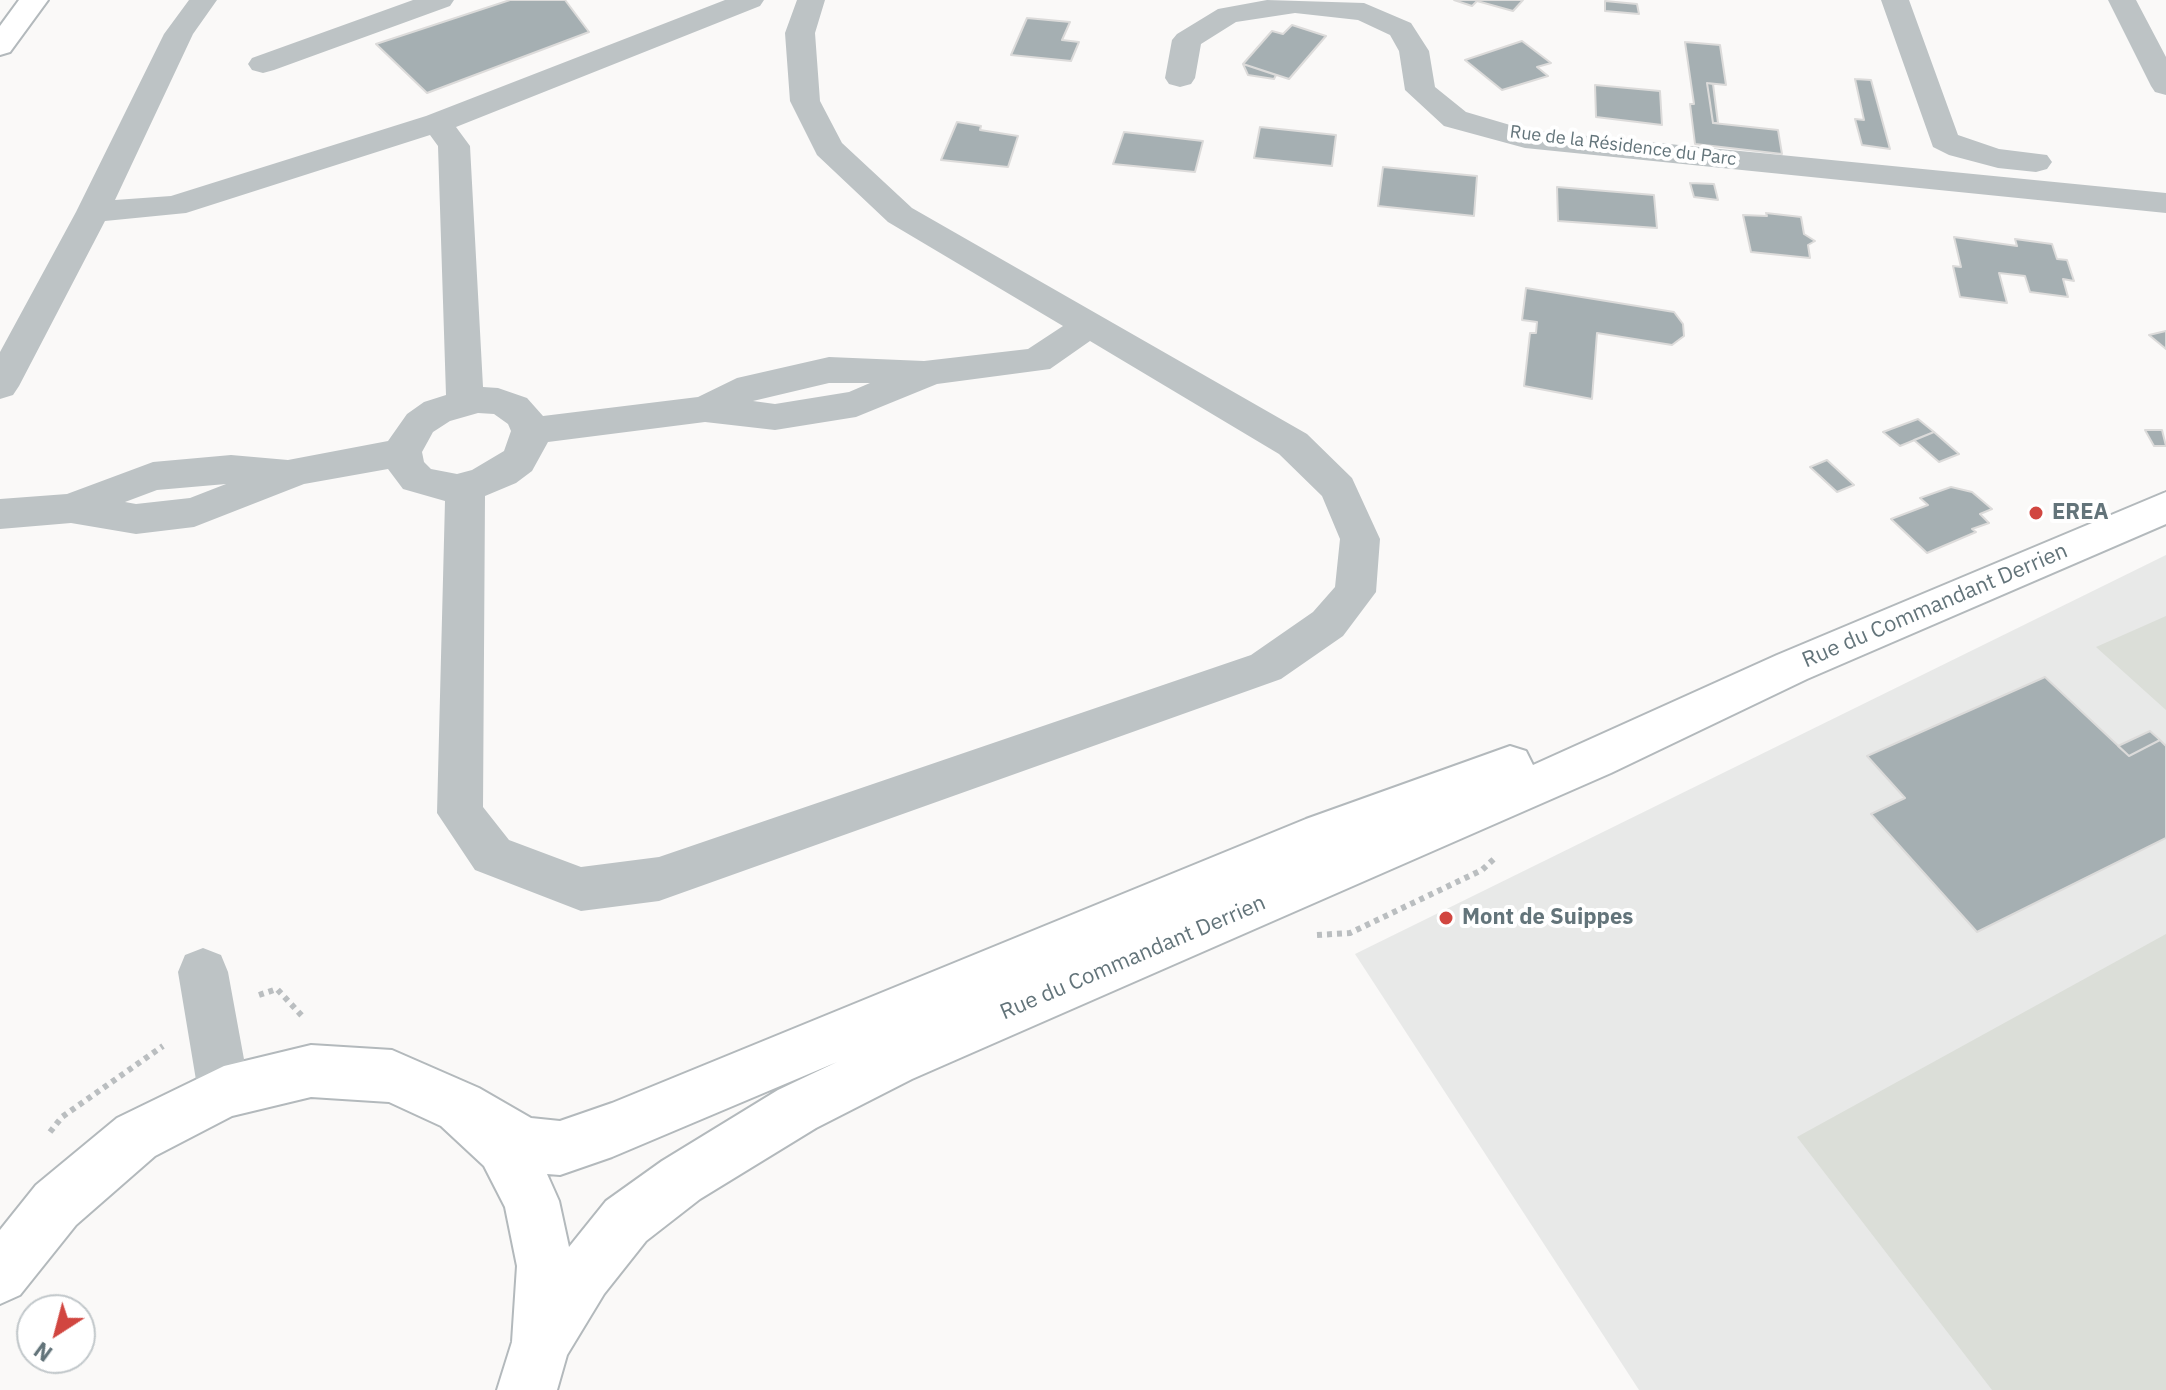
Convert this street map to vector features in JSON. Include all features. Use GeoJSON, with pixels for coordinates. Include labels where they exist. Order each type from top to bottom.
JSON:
{"type":"FeatureCollection","features":[{"type":"Feature","properties":{"kind":"main road"},"geometry":{"type":"LineString","coordinates":[[0,46],[34,0]]}},
{"type":"Feature","properties":{"kind":"main road","name":"Rue du Commandant Derrien"},"geometry":{"type":"LineString","coordinates":[[534,1366],[584,1274],[626,1221],[681,1180],[797,1109],[894,1061],[1595,759],[1792,667],[2166,507]]}},
{"type":"Feature","properties":{"kind":"main road","name":"Rue du Commandant Derrien"},"geometry":{"type":"LineString","coordinates":[[460,1107],[525,1145],[560,1148],[612,1130],[1323,834],[1682,703],[1792,667]]}},
{"type":"Feature","properties":{"kind":"main road"},"geometry":{"type":"LineString","coordinates":[[0,1275],[56,1205],[136,1137],[224,1092],[311,1071],[392,1076],[460,1107],[503,1147],[531,1201],[545,1266],[534,1366]]}},
{"type":"Feature","properties":{"kind":"street"},"geometry":{"type":"LineString","coordinates":[[0,386],[93,212],[179,34],[203,0]]}},
{"type":"Feature","properties":{"kind":"street"},"geometry":{"type":"LineString","coordinates":[[263,64],[440,0]]}},
{"type":"Feature","properties":{"kind":"street"},"geometry":{"type":"LineString","coordinates":[[93,212],[174,206],[437,123],[750,0]]}},
{"type":"Feature","properties":{"kind":"street"},"geometry":{"type":"LineString","coordinates":[[465,486],[460,813],[492,855],[581,889],[659,879],[1266,667],[1328,624],[1355,592],[1360,539],[1338,488],[1293,444],[900,215],[828,148],[805,101],[800,33],[811,0]]}},
{"type":"Feature","properties":{"kind":"street"},"geometry":{"type":"LineString","coordinates":[[1895,0],[1944,140],[1960,148],[1998,158],[2166,177]]}},
{"type":"Feature","properties":{"kind":"street"},"geometry":{"type":"LineString","coordinates":[[2122,0],[2166,86]]}},
{"type":"Feature","properties":{"kind":"street","name":"Rue de la Résidence du Parc"},"geometry":{"type":"LineString","coordinates":[[1180,78],[1187,40],[1228,15],[1295,4],[1364,12],[1401,29],[1414,51],[1420,90],[1455,119],[1525,139],[2166,203]]}},
{"type":"Feature","properties":{"kind":"street"},"geometry":{"type":"LineString","coordinates":[[437,123],[454,146],[465,402]]}},
{"type":"Feature","properties":{"kind":"street"},"geometry":{"type":"LineString","coordinates":[[530,431],[705,409],[775,417],[856,404],[931,372],[1037,360],[1089,325]]}},
{"type":"Feature","properties":{"kind":"street"},"geometry":{"type":"LineString","coordinates":[[498,401],[514,407],[525,418],[530,431],[528,445],[518,461],[502,473],[465,486],[435,486],[417,479],[406,467],[403,452],[408,437],[420,423],[437,411],[465,402],[498,401]]}},
{"type":"Feature","properties":{"kind":"street"},"geometry":{"type":"LineString","coordinates":[[0,514],[71,508],[136,519],[194,512],[298,471],[403,452]]}},
{"type":"Feature","properties":{"kind":"street"},"geometry":{"type":"LineString","coordinates":[[203,972],[224,1092]]}},
{"type":"Feature","properties":{"kind":"shaded area"},"geometry":{"type":"Polygon","coordinates":[[[2166,555],[2166,1390],[1639,1390],[1355,954],[2166,555]]]}},
{"type":"Feature","properties":{"kind":"shaded area"},"geometry":{"type":"Polygon","coordinates":[[[2166,616],[2166,710],[2096,647],[2166,616]]]}},
{"type":"Feature","properties":{"kind":"shaded area"},"geometry":{"type":"Polygon","coordinates":[[[2166,934],[2166,1390],[1992,1390],[1797,1137],[2166,934]]]}},
{"type":"Feature","properties":{"kind":"building"},"geometry":{"type":"Polygon","coordinates":[[[510,0],[565,0],[589,32],[427,93],[376,44],[510,0]]]}},
{"type":"Feature","properties":{"kind":"building"},"geometry":{"type":"Polygon","coordinates":[[[1454,0],[1523,0],[1513,11],[1477,1],[1472,6],[1454,0]]]}},
{"type":"Feature","properties":{"kind":"building"},"geometry":{"type":"Polygon","coordinates":[[[1605,1],[1637,4],[1639,14],[1605,11],[1605,1]]]}},
{"type":"Feature","properties":{"kind":"building"},"geometry":{"type":"Polygon","coordinates":[[[1027,18],[1070,22],[1062,40],[1079,42],[1071,61],[1011,55],[1027,18]]]}},
{"type":"Feature","properties":{"kind":"building"},"geometry":{"type":"Polygon","coordinates":[[[1292,25],[1326,36],[1289,79],[1243,64],[1272,31],[1283,34],[1292,25]]]}},
{"type":"Feature","properties":{"kind":"building"},"geometry":{"type":"Polygon","coordinates":[[[1522,41],[1551,63],[1537,67],[1548,76],[1502,90],[1465,60],[1522,41]]]}},
{"type":"Feature","properties":{"kind":"building"},"geometry":{"type":"Polygon","coordinates":[[[1685,42],[1720,45],[1726,85],[1707,83],[1713,123],[1778,130],[1782,154],[1695,144],[1690,104],[1694,104],[1685,42]]]}},
{"type":"Feature","properties":{"kind":"building"},"geometry":{"type":"Polygon","coordinates":[[[1243,64],[1276,75],[1274,79],[1248,75],[1243,64]]]}},
{"type":"Feature","properties":{"kind":"building"},"geometry":{"type":"Polygon","coordinates":[[[1855,79],[1871,80],[1890,149],[1862,145],[1855,119],[1864,120],[1855,79]]]}},
{"type":"Feature","properties":{"kind":"building"},"geometry":{"type":"Polygon","coordinates":[[[1707,83],[1713,84],[1718,123],[1713,123],[1707,83]]]}},
{"type":"Feature","properties":{"kind":"building"},"geometry":{"type":"Polygon","coordinates":[[[1595,85],[1660,91],[1662,125],[1596,117],[1595,85]]]}},
{"type":"Feature","properties":{"kind":"building"},"geometry":{"type":"Polygon","coordinates":[[[957,122],[981,126],[980,130],[1018,136],[1008,167],[941,160],[957,122]]]}},
{"type":"Feature","properties":{"kind":"building"},"geometry":{"type":"Polygon","coordinates":[[[1260,127],[1336,135],[1332,166],[1254,158],[1260,127]]]}},
{"type":"Feature","properties":{"kind":"building"},"geometry":{"type":"Polygon","coordinates":[[[1124,132],[1203,141],[1195,172],[1113,164],[1124,132]]]}},
{"type":"Feature","properties":{"kind":"building"},"geometry":{"type":"Polygon","coordinates":[[[1383,167],[1477,176],[1474,216],[1378,206],[1383,167]]]}},
{"type":"Feature","properties":{"kind":"building"},"geometry":{"type":"Polygon","coordinates":[[[1690,183],[1714,184],[1718,200],[1694,197],[1690,183]]]}},
{"type":"Feature","properties":{"kind":"building"},"geometry":{"type":"Polygon","coordinates":[[[1557,187],[1654,195],[1657,228],[1558,221],[1557,187]]]}},
{"type":"Feature","properties":{"kind":"building"},"geometry":{"type":"Polygon","coordinates":[[[1766,213],[1801,217],[1804,234],[1815,241],[1808,245],[1810,258],[1751,252],[1743,215],[1767,216],[1766,213]]]}},
{"type":"Feature","properties":{"kind":"building"},"geometry":{"type":"Polygon","coordinates":[[[1954,237],[2017,246],[2015,239],[2052,244],[2057,259],[2067,260],[2074,281],[2063,279],[2068,297],[2030,292],[2025,276],[1999,273],[2007,303],[1960,297],[1953,266],[1961,267],[1954,237]]]}},
{"type":"Feature","properties":{"kind":"building"},"geometry":{"type":"Polygon","coordinates":[[[1526,288],[1674,312],[1683,324],[1684,336],[1672,345],[1597,333],[1592,399],[1524,386],[1530,333],[1536,333],[1537,322],[1522,320],[1526,288]]]}},
{"type":"Feature","properties":{"kind":"building"},"geometry":{"type":"Polygon","coordinates":[[[2166,331],[2166,349],[2149,335],[2166,331]]]}},
{"type":"Feature","properties":{"kind":"building"},"geometry":{"type":"Polygon","coordinates":[[[1918,419],[1934,432],[1900,446],[1883,432],[1918,419]]]}},
{"type":"Feature","properties":{"kind":"building"},"geometry":{"type":"Polygon","coordinates":[[[2145,430],[2162,430],[2166,446],[2154,446],[2145,430]]]}},
{"type":"Feature","properties":{"kind":"building"},"geometry":{"type":"Polygon","coordinates":[[[1934,432],[1959,454],[1939,462],[1914,440],[1934,432]]]}},
{"type":"Feature","properties":{"kind":"building"},"geometry":{"type":"Polygon","coordinates":[[[1827,460],[1854,485],[1837,492],[1810,467],[1827,460]]]}},
{"type":"Feature","properties":{"kind":"building"},"geometry":{"type":"Polygon","coordinates":[[[1951,487],[1972,492],[1992,509],[1980,514],[1989,523],[1972,529],[1976,532],[1927,553],[1891,519],[1928,505],[1920,498],[1951,487]]]}},
{"type":"Feature","properties":{"kind":"building"},"geometry":{"type":"Polygon","coordinates":[[[2045,677],[2129,756],[2160,740],[2166,746],[2166,838],[1977,932],[1871,814],[1905,798],[1867,756],[2045,677]]]}},
{"type":"Feature","properties":{"kind":"building"},"geometry":{"type":"Polygon","coordinates":[[[2150,731],[2160,740],[2129,756],[2118,746],[2150,731]]]}},
{"type":"Feature","properties":{"kind":"place","name":"EREA"},"geometry":{"type":"Point","coordinates":[2036,513]}},
{"type":"Feature","properties":{"kind":"place","name":"Mont de Suippes"},"geometry":{"type":"Point","coordinates":[1446,918]}}]}
